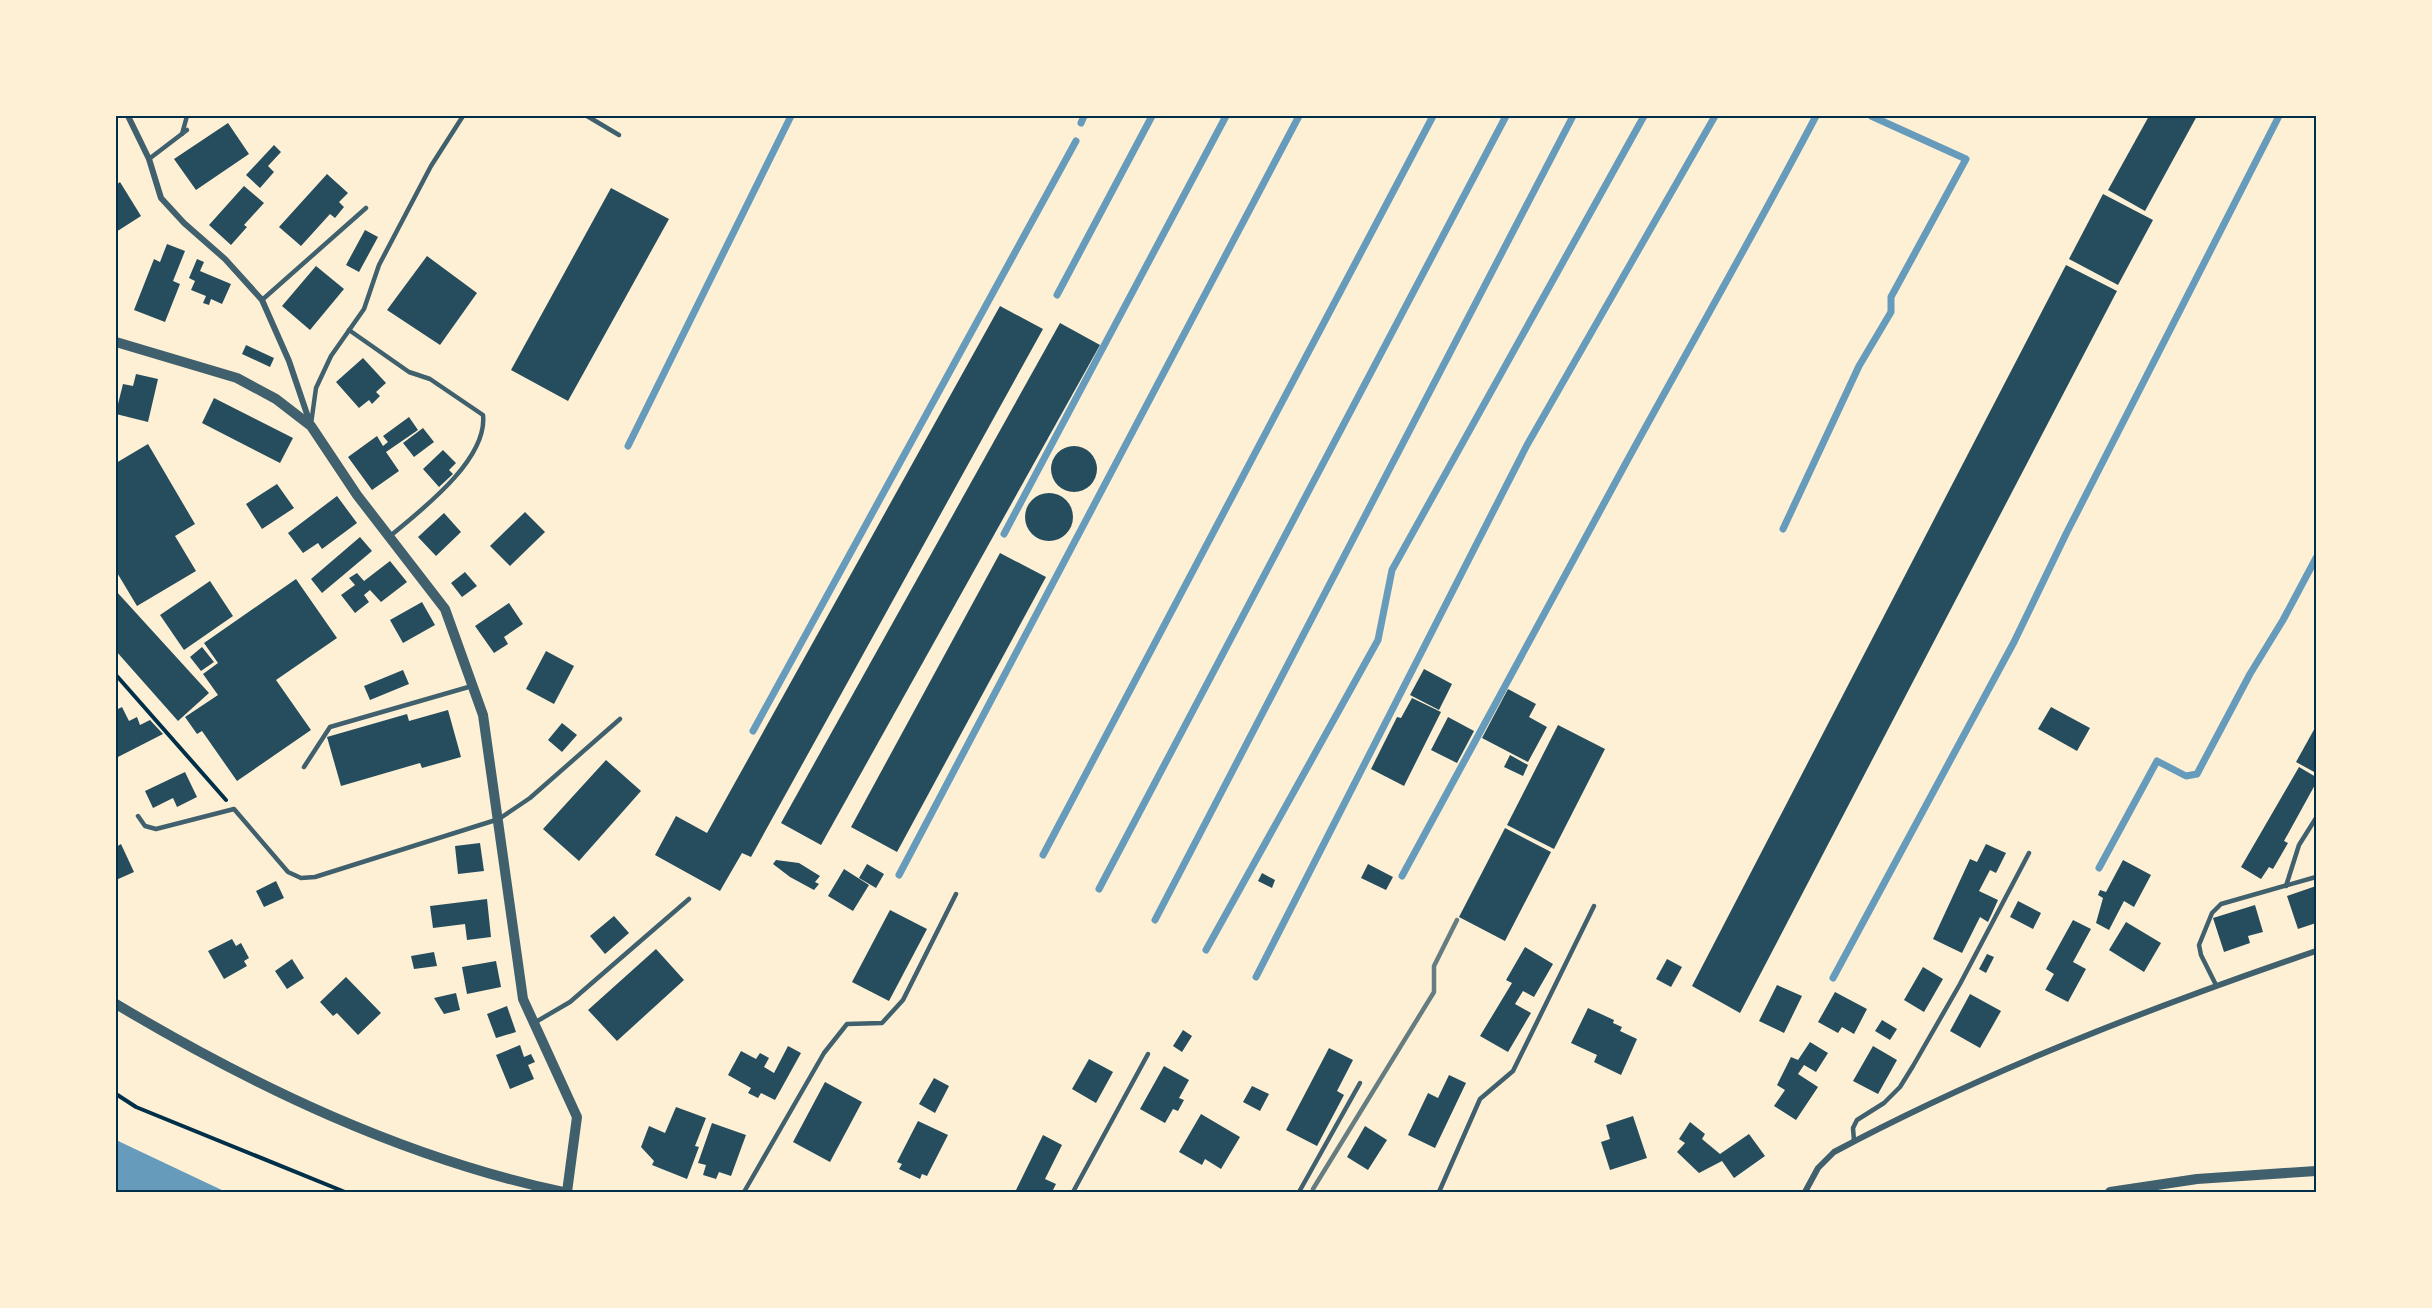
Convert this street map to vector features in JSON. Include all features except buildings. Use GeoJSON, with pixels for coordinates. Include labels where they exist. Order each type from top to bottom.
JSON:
{"type":"FeatureCollection","features":[{"type":"Feature","properties":{"kind":"street"},"geometry":{"type":"LineString","coordinates":[[116,1004],[182,1044],[306,1106],[461,1166],[565,1192],[577,1117],[523,999],[483,715],[446,609],[357,495],[311,426],[289,361],[262,300],[225,259],[184,223],[161,198],[149,159],[128,116]]}},
{"type":"Feature","properties":{"kind":"street"},"geometry":{"type":"LineString","coordinates":[[116,342],[237,378],[276,399],[311,426]]}},
{"type":"Feature","properties":{"kind":"street"},"geometry":{"type":"LineString","coordinates":[[1806,1192],[1818,1168],[1834,1152],[1967,1086],[2216,985],[2316,951]]}},
{"type":"Feature","properties":{"kind":"street"},"geometry":{"type":"LineString","coordinates":[[2110,1192],[2197,1179],[2316,1171]]}},
{"type":"Feature","properties":{"kind":"lane"},"geometry":{"type":"LineString","coordinates":[[149,159],[184,132],[187,116]]}},
{"type":"Feature","properties":{"kind":"lane"},"geometry":{"type":"LineString","coordinates":[[311,426],[316,388],[331,356],[364,309],[379,265],[426,176],[463,116]]}},
{"type":"Feature","properties":{"kind":"lane"},"geometry":{"type":"LineString","coordinates":[[587,116],[619,135]]}},
{"type":"Feature","properties":{"kind":"lane"},"geometry":{"type":"LineString","coordinates":[[262,300],[297,266],[366,208]]}},
{"type":"Feature","properties":{"kind":"lane"},"geometry":{"type":"LineString","coordinates":[[349,330],[409,372],[430,379],[483,415],[484,423],[481,434],[466,464],[447,488],[389,537]]}},
{"type":"Feature","properties":{"kind":"lane"},"geometry":{"type":"LineString","coordinates":[[304,767],[330,727],[472,686]]}},
{"type":"Feature","properties":{"kind":"lane"},"geometry":{"type":"LineString","coordinates":[[138,816],[145,826],[156,829],[234,809],[288,872],[301,878],[315,877],[499,819],[530,798],[620,719]]}},
{"type":"Feature","properties":{"kind":"lane"},"geometry":{"type":"LineString","coordinates":[[2286,886],[2299,844],[2316,818]]}},
{"type":"Feature","properties":{"kind":"lane"},"geometry":{"type":"LineString","coordinates":[[1854,1142],[1853,1128],[1857,1120],[1884,1103],[1900,1087],[1913,1066],[1960,984],[2029,853]]}},
{"type":"Feature","properties":{"kind":"lane"},"geometry":{"type":"LineString","coordinates":[[2216,985],[2200,955],[2199,945],[2212,913],[2221,904],[2316,877]]}},
{"type":"Feature","properties":{"kind":"lane"},"geometry":{"type":"LineString","coordinates":[[744,1192],[824,1053],[847,1024],[882,1023],[903,1000],[956,894]]}},
{"type":"Feature","properties":{"kind":"lane"},"geometry":{"type":"LineString","coordinates":[[534,1023],[570,1002],[689,899]]}},
{"type":"Feature","properties":{"kind":"lane"},"geometry":{"type":"LineString","coordinates":[[1439,1192],[1480,1099],[1513,1071],[1594,906]]}},
{"type":"Feature","properties":{"kind":"lane"},"geometry":{"type":"LineString","coordinates":[[1073,1192],[1148,1054]]}},
{"type":"Feature","properties":{"kind":"lane"},"geometry":{"type":"LineString","coordinates":[[1299,1192],[1360,1083]]}},
{"type":"Feature","properties":{"kind":"path"},"geometry":{"type":"LineString","coordinates":[[116,675],[234,809]]}},
{"type":"Feature","properties":{"kind":"path"},"geometry":{"type":"LineString","coordinates":[[116,1094],[136,1107],[345,1192]]}},
{"type":"Feature","properties":{"kind":"water"},"geometry":{"type":"Polygon","coordinates":[[[116,1140],[226,1192],[116,1192],[116,1140]]]}},
{"type":"Feature","properties":{"kind":"waterway"},"geometry":{"type":"LineString","coordinates":[[628,446],[791,116]]}},
{"type":"Feature","properties":{"kind":"waterway"},"geometry":{"type":"LineString","coordinates":[[1081,123],[1084,116]]}},
{"type":"Feature","properties":{"kind":"waterway"},"geometry":{"type":"LineString","coordinates":[[1057,295],[1152,116]]}},
{"type":"Feature","properties":{"kind":"waterway"},"geometry":{"type":"LineString","coordinates":[[1004,534],[1226,116]]}},
{"type":"Feature","properties":{"kind":"waterway"},"geometry":{"type":"LineString","coordinates":[[899,875],[1299,116]]}},
{"type":"Feature","properties":{"kind":"waterway"},"geometry":{"type":"LineString","coordinates":[[1043,855],[1433,116]]}},
{"type":"Feature","properties":{"kind":"waterway"},"geometry":{"type":"LineString","coordinates":[[1099,889],[1506,116]]}},
{"type":"Feature","properties":{"kind":"waterway"},"geometry":{"type":"LineString","coordinates":[[1155,920],[1573,116]]}},
{"type":"Feature","properties":{"kind":"waterway"},"geometry":{"type":"LineString","coordinates":[[1206,950],[1378,640],[1392,570],[1644,116]]}},
{"type":"Feature","properties":{"kind":"waterway"},"geometry":{"type":"LineString","coordinates":[[1256,977],[1527,445],[1715,116]]}},
{"type":"Feature","properties":{"kind":"waterway"},"geometry":{"type":"LineString","coordinates":[[1402,876],[1816,116]]}},
{"type":"Feature","properties":{"kind":"waterway"},"geometry":{"type":"LineString","coordinates":[[1783,529],[1859,366],[1891,312],[1891,297],[1966,159],[1871,116]]}},
{"type":"Feature","properties":{"kind":"waterway"},"geometry":{"type":"LineString","coordinates":[[1833,978],[2014,642],[2066,534],[2279,116]]}},
{"type":"Feature","properties":{"kind":"waterway"},"geometry":{"type":"LineString","coordinates":[[753,731],[1076,141]]}},
{"type":"Feature","properties":{"kind":"waterway"},"geometry":{"type":"LineString","coordinates":[[2099,868],[2157,761],[2186,776],[2197,774],[2250,674],[2283,620],[2316,558]]}},
{"type":"Feature","properties":{"kind":"railway"},"geometry":{"type":"LineString","coordinates":[[1313,1189],[1434,992],[1434,966],[1457,920]]}}]}
